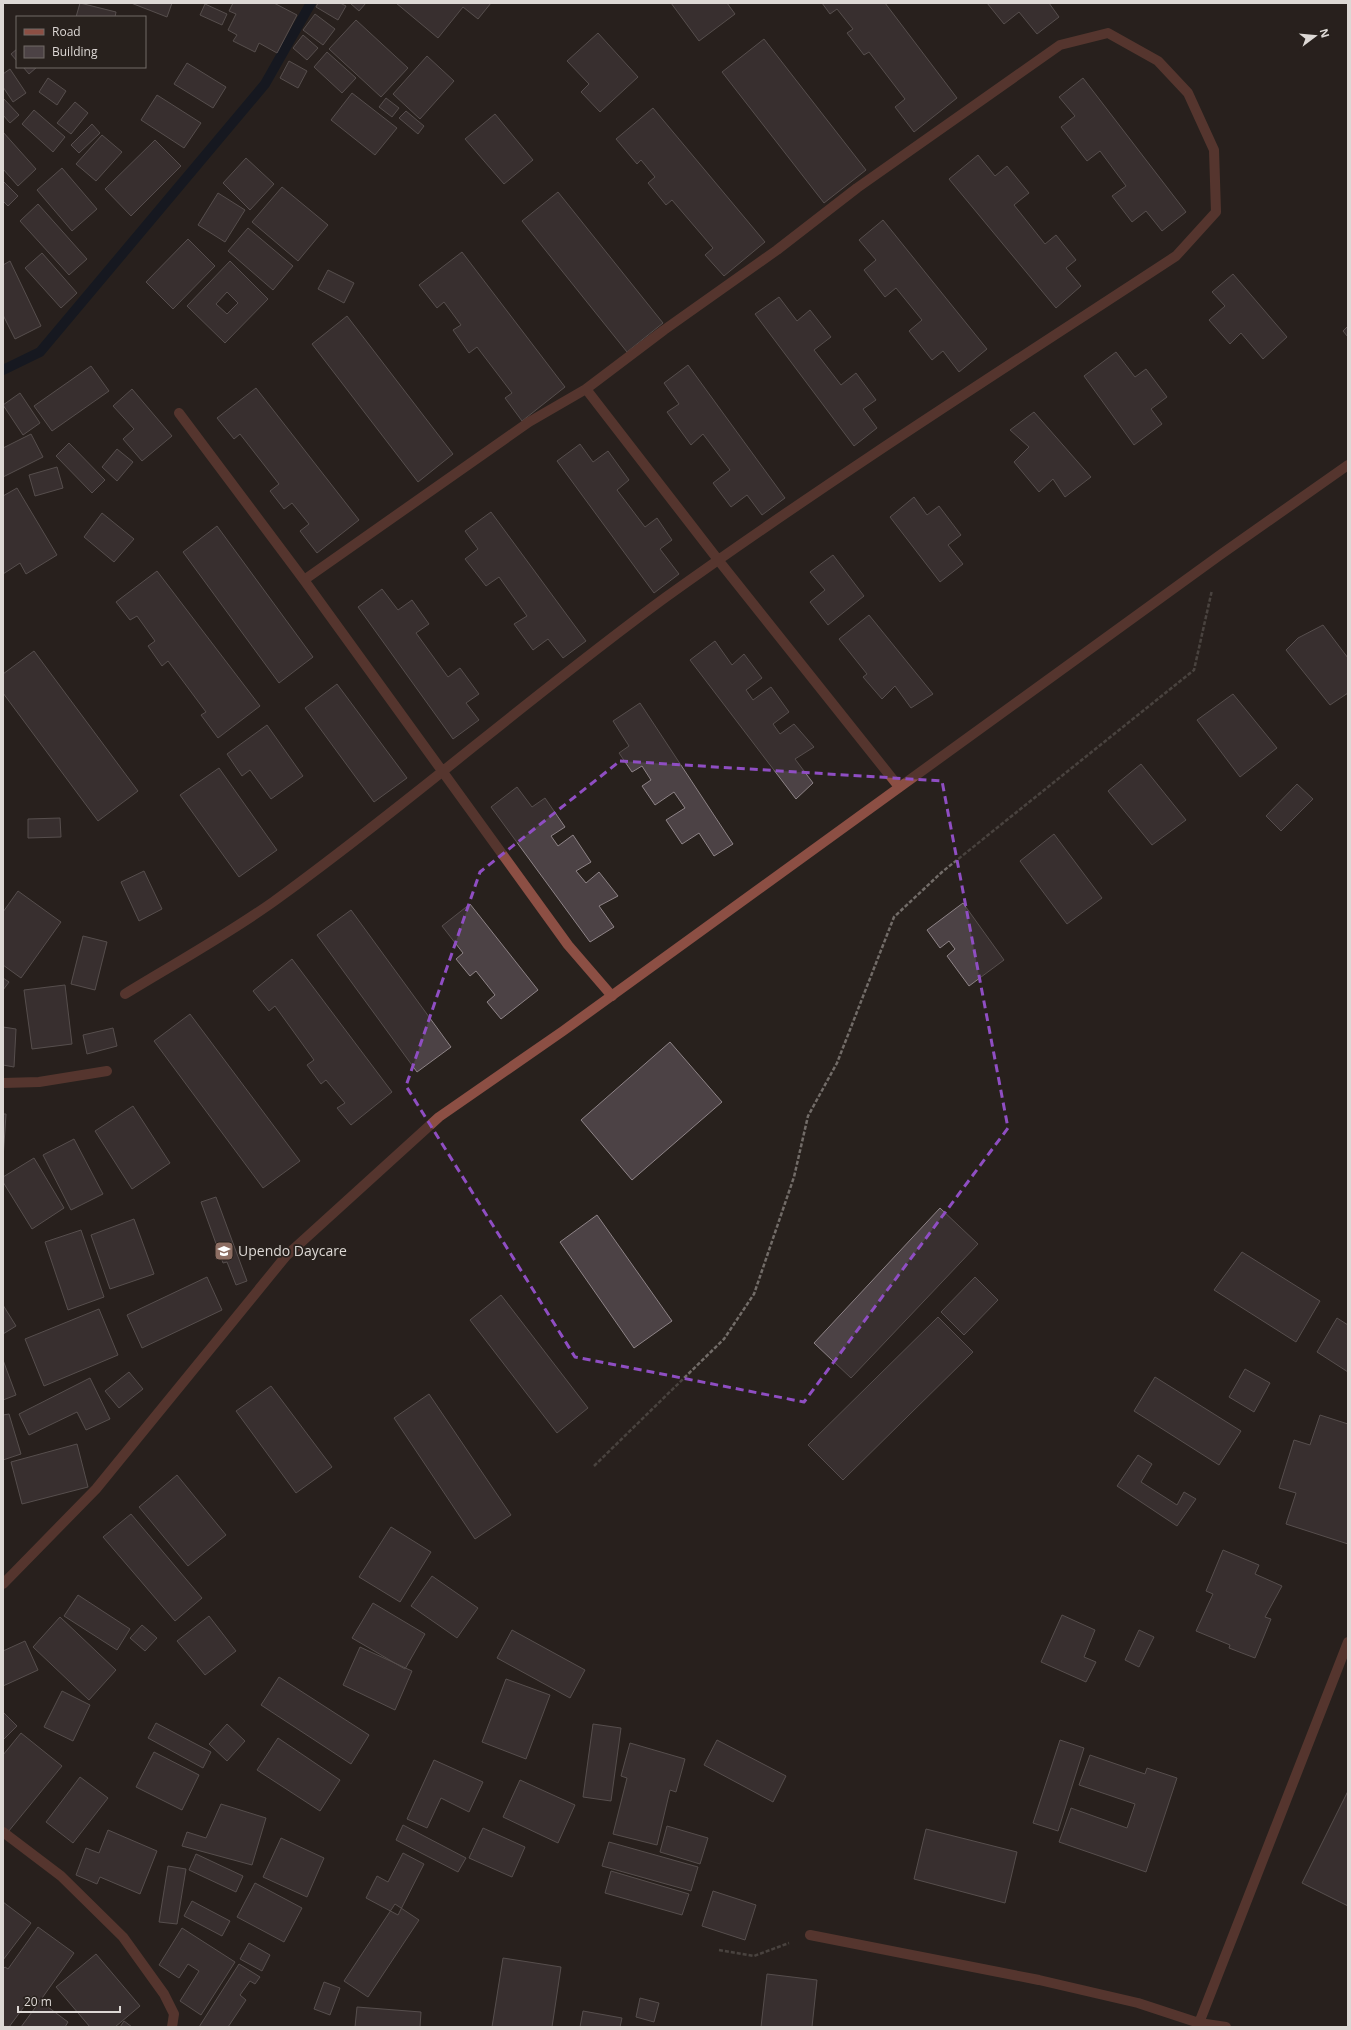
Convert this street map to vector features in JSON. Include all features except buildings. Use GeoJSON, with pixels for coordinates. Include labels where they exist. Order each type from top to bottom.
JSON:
{"type":"FeatureCollection","features":[{"type":"Feature","properties":{"kind":"street"},"geometry":{"type":"LineString","coordinates":[[125,994],[272,903],[444,771],[577,664],[719,560],[851,469],[1176,256],[1216,212],[1214,150],[1188,93],[1158,61],[1108,33],[1060,45],[857,188],[777,250],[664,330],[586,389],[529,422],[304,580]]}},
{"type":"Feature","properties":{"kind":"street"},"geometry":{"type":"LineString","coordinates":[[586,389],[719,560],[900,788]]}},
{"type":"Feature","properties":{"kind":"street"},"geometry":{"type":"LineString","coordinates":[[179,413],[444,771],[568,945],[612,996]]}},
{"type":"Feature","properties":{"kind":"street"},"geometry":{"type":"LineString","coordinates":[[3,1584],[96,1489],[286,1256],[439,1117],[612,996],[1220,554],[1348,465]]}},
{"type":"Feature","properties":{"kind":"street"},"geometry":{"type":"LineString","coordinates":[[3,1083],[39,1082],[107,1071]]}},
{"type":"Feature","properties":{"kind":"street"},"geometry":{"type":"LineString","coordinates":[[1199,2023],[1348,1642]]}},
{"type":"Feature","properties":{"kind":"street"},"geometry":{"type":"LineString","coordinates":[[3,1832],[60,1876],[123,1937],[164,1994],[174,2014],[172,2027]]}},
{"type":"Feature","properties":{"kind":"street"},"geometry":{"type":"LineString","coordinates":[[810,1935],[1040,1980],[1138,2003],[1199,2023],[1220,2027]]}},
{"type":"Feature","properties":{"kind":"path"},"geometry":{"type":"LineString","coordinates":[[594,1466],[724,1339],[754,1294],[794,1177],[808,1116],[837,1063],[894,917],[948,867],[1194,670],[1220,554]]}},
{"type":"Feature","properties":{"kind":"path"},"geometry":{"type":"LineString","coordinates":[[719,1950],[754,1956],[810,1935]]}},
{"type":"Feature","properties":{"kind":"highlighted area"},"geometry":{"type":"Polygon","coordinates":[[[620,761],[942,781],[1008,1128],[804,1402],[575,1357],[406,1086],[480,872],[620,761]]]}},
{"type":"Feature","properties":{"kind":"waterway"},"geometry":{"type":"LineString","coordinates":[[3,370],[40,352],[265,84],[311,3]]}},
{"type":"Feature","properties":{"kind":"place","name":"Upendo Daycare"},"geometry":{"type":"Point","coordinates":[224,1251]}}]}
